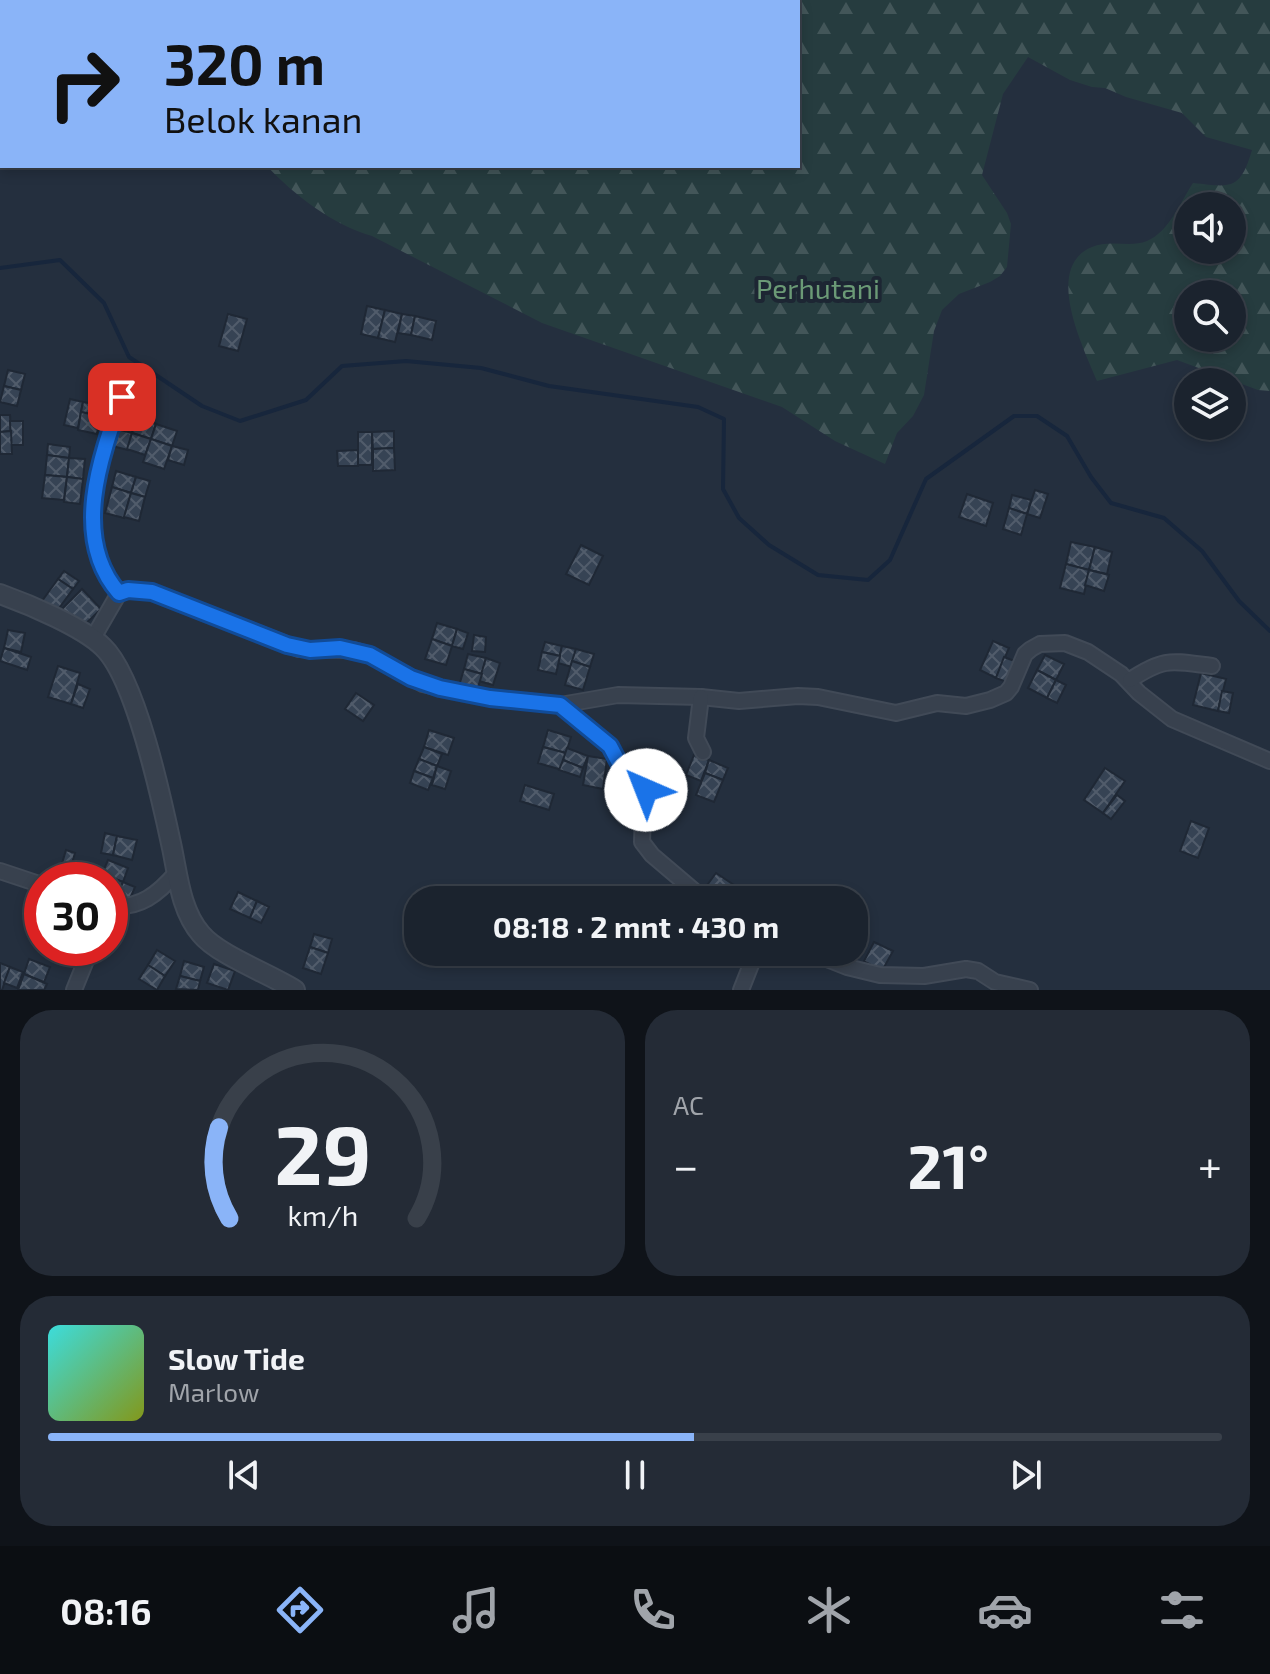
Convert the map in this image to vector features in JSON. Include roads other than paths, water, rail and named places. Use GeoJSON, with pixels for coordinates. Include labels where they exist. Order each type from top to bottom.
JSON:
{"type":"FeatureCollection","features":[{"type":"Feature","properties":{"kind":"street"},"geometry":{"type":"LineString","coordinates":[[119,593],[102,569],[95,549],[93,527],[103,448],[122,397]]}},
{"type":"Feature","properties":{"kind":"street"},"geometry":{"type":"LineString","coordinates":[[93,638],[119,593],[128,590],[152,592],[299,649],[353,650],[370,655],[423,684],[490,698],[560,705],[618,695],[739,701],[798,696],[818,697],[896,713],[937,703],[966,706],[1006,693],[1025,654],[1040,644],[1052,642],[1077,646],[1130,680],[1139,693],[1172,719],[1270,761]]}},
{"type":"Feature","properties":{"kind":"street"},"geometry":{"type":"LineString","coordinates":[[0,594],[93,638],[111,655],[125,680],[157,781],[187,911],[201,935],[220,950],[295,990]]}},
{"type":"Feature","properties":{"kind":"street"},"geometry":{"type":"LineString","coordinates":[[1130,680],[1154,664],[1163,662],[1212,666]]}},
{"type":"Feature","properties":{"kind":"street"},"geometry":{"type":"LineString","coordinates":[[701,697],[696,738],[703,752]]}},
{"type":"Feature","properties":{"kind":"street"},"geometry":{"type":"LineString","coordinates":[[560,705],[603,740],[619,763],[641,778],[646,790],[642,842],[652,855],[689,886]]}},
{"type":"Feature","properties":{"kind":"street"},"geometry":{"type":"LineString","coordinates":[[0,871],[24,879]]}},
{"type":"Feature","properties":{"kind":"street"},"geometry":{"type":"LineString","coordinates":[[128,906],[148,900],[177,872]]}},
{"type":"Feature","properties":{"kind":"street"},"geometry":{"type":"LineString","coordinates":[[74,990],[84,966]]}},
{"type":"Feature","properties":{"kind":"street"},"geometry":{"type":"LineString","coordinates":[[741,990],[750,966]]}},
{"type":"Feature","properties":{"kind":"street"},"geometry":{"type":"LineString","coordinates":[[844,966],[880,975],[924,976],[966,969],[978,971],[995,982],[1030,990]]}},
{"type":"Feature","properties":{"kind":"waterway"},"geometry":{"type":"LineString","coordinates":[[0,268],[60,260],[104,303],[129,357],[202,406],[240,421],[306,400],[342,366],[406,361],[481,368],[549,386],[698,407],[724,419],[723,489],[739,518],[769,545],[818,575],[868,580],[890,560],[926,479],[1014,416],[1037,416],[1067,436],[1091,477],[1111,503],[1164,518],[1202,551],[1239,601],[1270,631]]}},
{"type":"Feature","properties":{"kind":"park label","name":"Perhutani"},"geometry":{"type":"Point","coordinates":[818,289]}}]}
